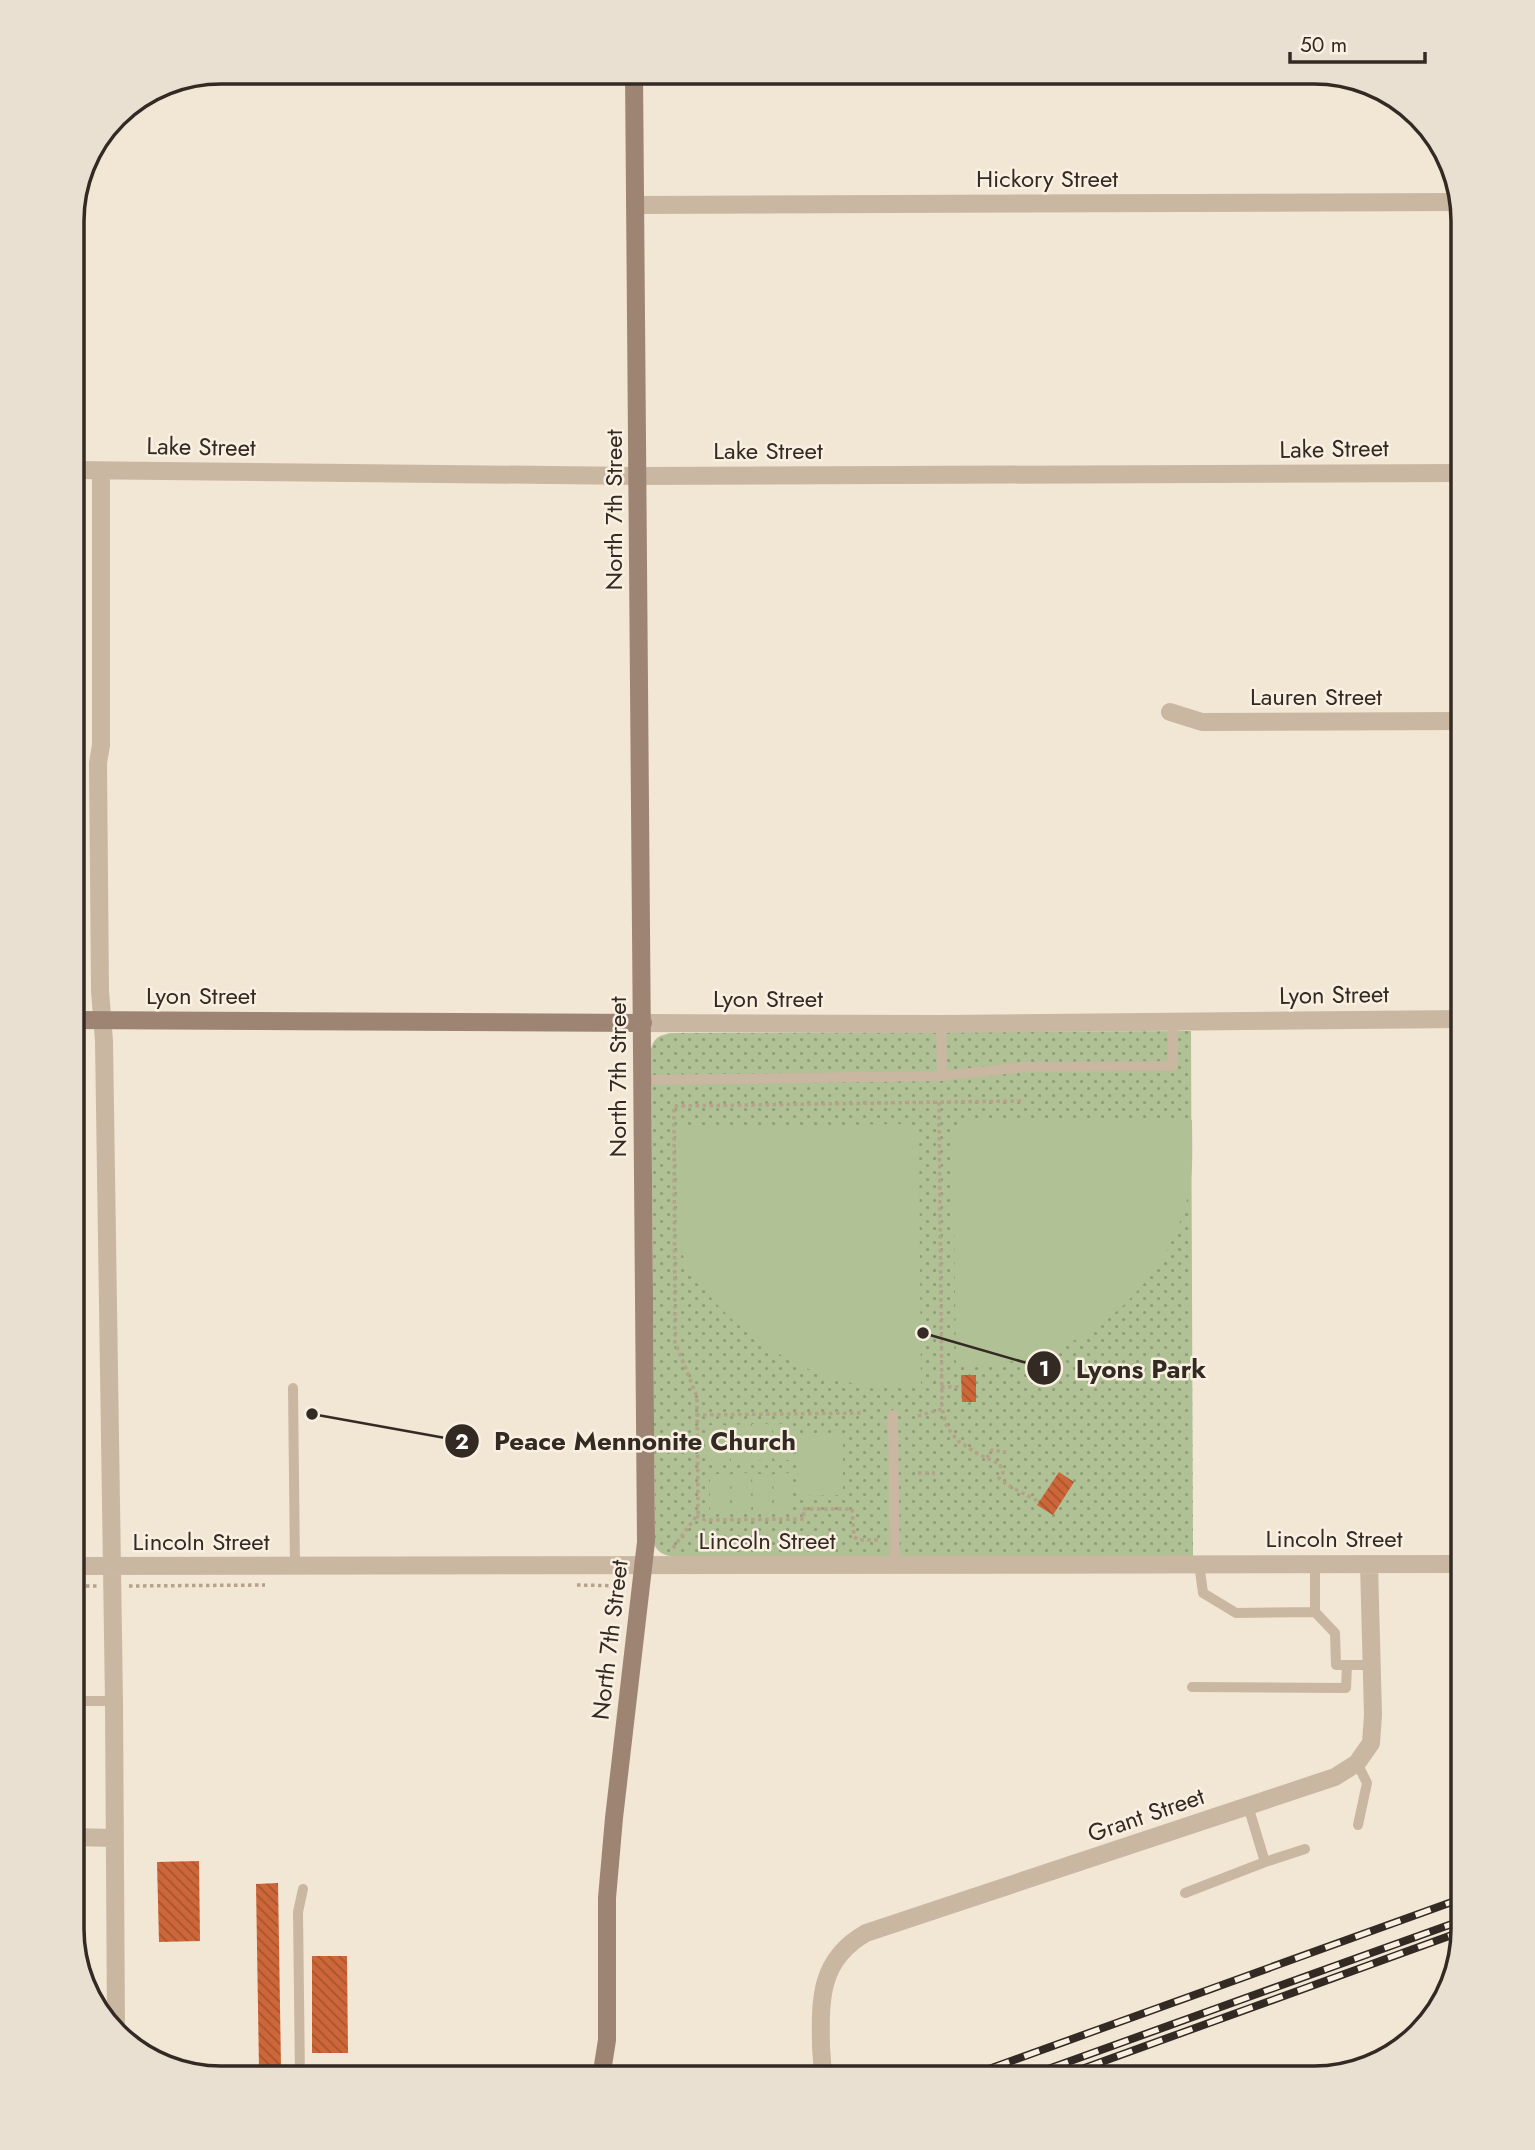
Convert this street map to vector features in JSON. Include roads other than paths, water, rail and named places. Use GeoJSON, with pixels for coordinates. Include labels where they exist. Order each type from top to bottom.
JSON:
{"type":"FeatureCollection","features":[{"type":"Feature","properties":{"kind":"street","name":"North 7th Street"},"geometry":{"type":"LineString","coordinates":[[603,2066],[607,2040],[607,1898],[614,1818],[652,1566],[646,1529],[634,84]]}},
{"type":"Feature","properties":{"kind":"street","name":"Hickory Street"},"geometry":{"type":"LineString","coordinates":[[635,205],[1450,202]]}},
{"type":"Feature","properties":{"kind":"street","name":"Lake Street"},"geometry":{"type":"LineString","coordinates":[[84,470],[638,476],[1451,473]]}},
{"type":"Feature","properties":{"kind":"street"},"geometry":{"type":"LineString","coordinates":[[101,471],[101,731],[98,763],[100,991],[103,1020],[114,1701],[116,2017]]}},
{"type":"Feature","properties":{"kind":"street","name":"Lauren Street"},"geometry":{"type":"LineString","coordinates":[[1170,712],[1202,722],[1451,721]]}},
{"type":"Feature","properties":{"kind":"street","name":"Lyon Street"},"geometry":{"type":"LineString","coordinates":[[84,1020],[941,1024],[1451,1019]]}},
{"type":"Feature","properties":{"kind":"street"},"geometry":{"type":"LineString","coordinates":[[1357,1763],[1371,1743],[1373,1702],[1369,1564]]}},
{"type":"Feature","properties":{"kind":"street","name":"Lincoln Street"},"geometry":{"type":"LineString","coordinates":[[84,1566],[1451,1564]]}},
{"type":"Feature","properties":{"kind":"street","name":"Grant Street"},"geometry":{"type":"LineString","coordinates":[[822,2066],[821,2002],[824,1983],[843,1950],[866,1933],[1335,1777],[1357,1763]]}},
{"type":"Feature","properties":{"kind":"street"},"geometry":{"type":"LineString","coordinates":[[84,1837],[114,1838]]}},
{"type":"Feature","properties":{"kind":"lane"},"geometry":{"type":"LineString","coordinates":[[643,1080],[942,1076],[1025,1067],[1173,1066],[1173,1022]]}},
{"type":"Feature","properties":{"kind":"lane"},"geometry":{"type":"LineString","coordinates":[[941,1024],[942,1076]]}},
{"type":"Feature","properties":{"kind":"lane"},"geometry":{"type":"LineString","coordinates":[[293,1388],[295,1566]]}},
{"type":"Feature","properties":{"kind":"lane"},"geometry":{"type":"LineString","coordinates":[[893,1415],[895,1565]]}},
{"type":"Feature","properties":{"kind":"lane"},"geometry":{"type":"LineString","coordinates":[[1199,1563],[1203,1592],[1236,1613],[1315,1612]]}},
{"type":"Feature","properties":{"kind":"lane"},"geometry":{"type":"LineString","coordinates":[[1315,1564],[1315,1612],[1335,1633],[1336,1665],[1372,1665]]}},
{"type":"Feature","properties":{"kind":"lane"},"geometry":{"type":"LineString","coordinates":[[1192,1686],[1346,1688],[1347,1665]]}},
{"type":"Feature","properties":{"kind":"lane"},"geometry":{"type":"LineString","coordinates":[[84,1702],[114,1701]]}},
{"type":"Feature","properties":{"kind":"lane"},"geometry":{"type":"LineString","coordinates":[[1357,1763],[1367,1783],[1359,1825]]}},
{"type":"Feature","properties":{"kind":"lane"},"geometry":{"type":"LineString","coordinates":[[1248,1806],[1265,1862]]}},
{"type":"Feature","properties":{"kind":"lane"},"geometry":{"type":"LineString","coordinates":[[1185,1893],[1305,1849]]}},
{"type":"Feature","properties":{"kind":"lane"},"geometry":{"type":"LineString","coordinates":[[300,2066],[298,1912],[303,1888]]}},
{"type":"Feature","properties":{"kind":"railway"},"geometry":{"type":"LineString","coordinates":[[997,2066],[1451,1902]]}},
{"type":"Feature","properties":{"kind":"railway"},"geometry":{"type":"LineString","coordinates":[[1056,2066],[1451,1924]]}},
{"type":"Feature","properties":{"kind":"railway"},"geometry":{"type":"LineString","coordinates":[[1090,2066],[1451,1935]]}},
{"type":"Feature","properties":{"kind":"place","name":"Lyons Park"},"geometry":{"type":"Point","coordinates":[923,1333]}},
{"type":"Feature","properties":{"kind":"place","name":"Peace Mennonite Church"},"geometry":{"type":"Point","coordinates":[312,1414]}}]}
